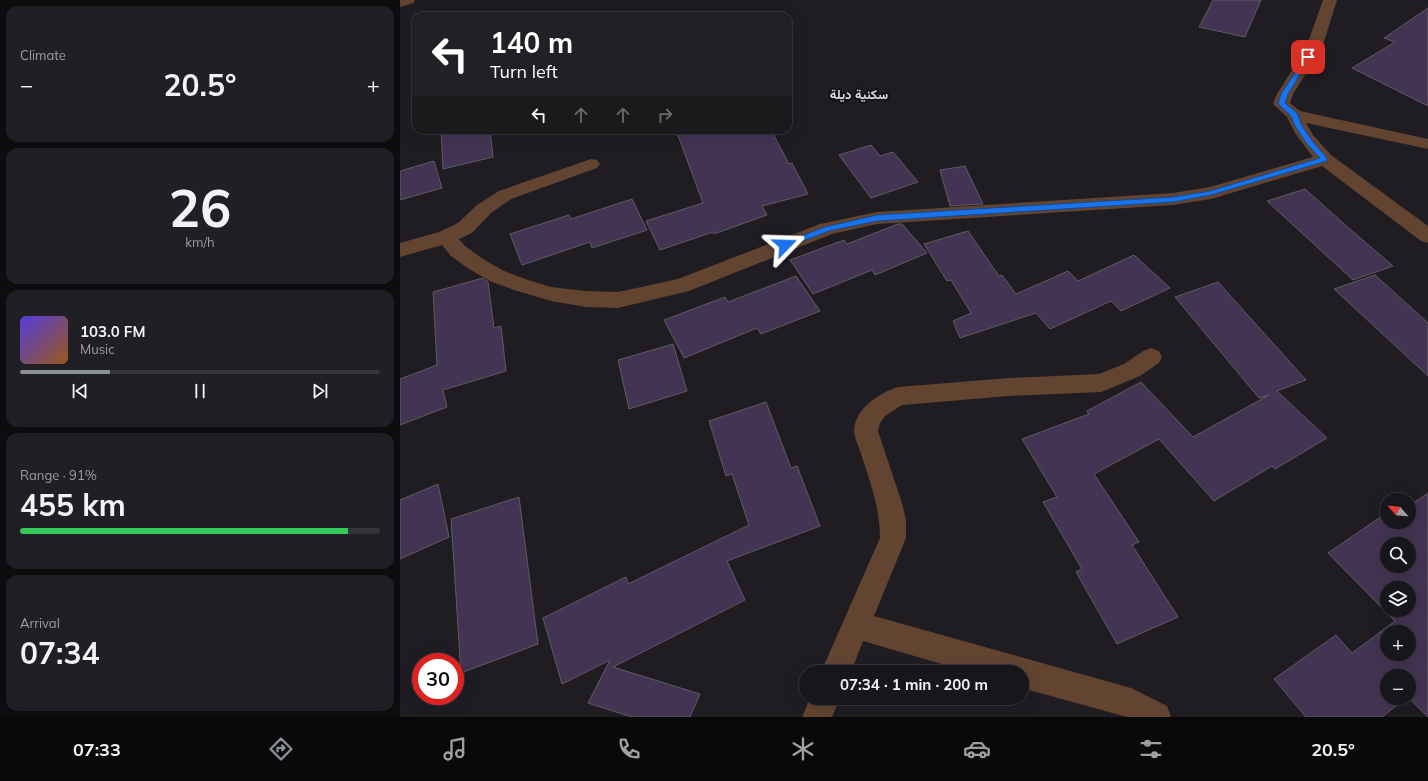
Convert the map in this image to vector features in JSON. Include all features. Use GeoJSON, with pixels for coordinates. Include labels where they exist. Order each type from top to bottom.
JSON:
{"type":"FeatureCollection","features":[{"type":"Feature","properties":{"kind":"street"},"geometry":{"type":"LineString","coordinates":[[400,3],[408,0]]}},
{"type":"Feature","properties":{"kind":"street"},"geometry":{"type":"LineString","coordinates":[[1330,0],[1314,48],[1285,94],[1281,104],[1294,115],[1428,144]]}},
{"type":"Feature","properties":{"kind":"street"},"geometry":{"type":"LineString","coordinates":[[1294,115],[1298,126],[1311,144],[1325,159],[1428,236]]}},
{"type":"Feature","properties":{"kind":"street"},"geometry":{"type":"LineString","coordinates":[[446,237],[458,251],[476,264],[498,276],[521,285],[558,295],[586,299],[618,300],[682,286],[828,229],[877,218],[1173,199],[1211,193],[1325,159]]}},
{"type":"Feature","properties":{"kind":"street"},"geometry":{"type":"LineString","coordinates":[[400,250],[446,237],[465,228],[484,209],[505,195],[591,164]]}},
{"type":"Feature","properties":{"kind":"street"},"geometry":{"type":"LineString","coordinates":[[839,665],[892,538],[893,520],[889,503],[866,431],[869,419],[877,409],[898,396],[1009,387],[1101,382],[1132,370],[1151,357]]}},
{"type":"Feature","properties":{"kind":"street"},"geometry":{"type":"LineString","coordinates":[[856,625],[996,665]]}},
{"type":"Feature","properties":{"kind":"street"},"geometry":{"type":"LineString","coordinates":[[1029,674],[1131,703],[1156,717]]}},
{"type":"Feature","properties":{"kind":"street"},"geometry":{"type":"LineString","coordinates":[[817,717],[822,705]]}},
{"type":"Feature","properties":{"kind":"building"},"geometry":{"type":"Polygon","coordinates":[[[1213,0],[1261,0],[1245,37],[1199,27],[1213,0]]]}},
{"type":"Feature","properties":{"kind":"building"},"geometry":{"type":"Polygon","coordinates":[[[1428,8],[1428,106],[1352,68],[1395,42],[1384,38],[1428,8]]]}},
{"type":"Feature","properties":{"kind":"building"},"geometry":{"type":"Polygon","coordinates":[[[441,134],[490,134],[493,157],[443,169],[441,134]]]}},
{"type":"Feature","properties":{"kind":"building"},"geometry":{"type":"Polygon","coordinates":[[[677,134],[773,134],[789,164],[792,163],[808,194],[762,206],[767,215],[714,234],[713,232],[660,250],[646,221],[703,203],[677,134]]]}},
{"type":"Feature","properties":{"kind":"building"},"geometry":{"type":"Polygon","coordinates":[[[871,145],[880,156],[893,152],[918,182],[871,198],[839,155],[871,145]]]}},
{"type":"Feature","properties":{"kind":"building"},"geometry":{"type":"Polygon","coordinates":[[[434,161],[442,188],[400,200],[400,171],[434,161]]]}},
{"type":"Feature","properties":{"kind":"building"},"geometry":{"type":"Polygon","coordinates":[[[965,166],[983,204],[950,206],[940,170],[965,166]]]}},
{"type":"Feature","properties":{"kind":"building"},"geometry":{"type":"Polygon","coordinates":[[[1305,189],[1393,266],[1353,280],[1267,201],[1305,189]]]}},
{"type":"Feature","properties":{"kind":"building"},"geometry":{"type":"Polygon","coordinates":[[[632,199],[647,230],[592,248],[590,242],[522,265],[510,234],[569,215],[571,219],[632,199]]]}},
{"type":"Feature","properties":{"kind":"building"},"geometry":{"type":"Polygon","coordinates":[[[898,224],[902,224],[927,253],[875,275],[872,270],[813,294],[790,260],[844,240],[847,244],[898,224]]]}},
{"type":"Feature","properties":{"kind":"building"},"geometry":{"type":"Polygon","coordinates":[[[968,231],[999,276],[1002,275],[1016,294],[1068,271],[1078,281],[1134,255],[1170,288],[1121,311],[1111,301],[1050,329],[1036,313],[960,338],[953,321],[971,313],[951,280],[947,281],[924,244],[968,231]]]}},
{"type":"Feature","properties":{"kind":"building"},"geometry":{"type":"Polygon","coordinates":[[[1375,275],[1428,323],[1428,376],[1334,289],[1375,275]]]}},
{"type":"Feature","properties":{"kind":"building"},"geometry":{"type":"Polygon","coordinates":[[[796,276],[820,311],[761,334],[757,328],[684,358],[664,320],[725,297],[728,302],[796,276]]]}},
{"type":"Feature","properties":{"kind":"building"},"geometry":{"type":"Polygon","coordinates":[[[483,278],[488,282],[494,328],[501,326],[506,371],[443,390],[447,407],[400,425],[400,379],[437,365],[433,292],[483,278]]]}},
{"type":"Feature","properties":{"kind":"building"},"geometry":{"type":"Polygon","coordinates":[[[1218,282],[1306,380],[1277,391],[1327,438],[1275,469],[1272,466],[1214,501],[1159,439],[1094,474],[1139,542],[1132,545],[1178,617],[1117,644],[1076,572],[1082,569],[1043,502],[1057,497],[1022,439],[1089,414],[1087,411],[1141,382],[1193,437],[1269,395],[1259,398],[1175,297],[1218,282]]]}},
{"type":"Feature","properties":{"kind":"building"},"geometry":{"type":"Polygon","coordinates":[[[673,344],[687,391],[629,409],[618,360],[673,344]]]}},
{"type":"Feature","properties":{"kind":"building"},"geometry":{"type":"Polygon","coordinates":[[[766,402],[791,468],[797,466],[820,526],[727,561],[745,600],[613,667],[700,694],[690,717],[632,717],[588,703],[610,660],[562,684],[543,618],[626,577],[628,584],[749,525],[732,474],[726,476],[709,421],[766,402]]]}},
{"type":"Feature","properties":{"kind":"building"},"geometry":{"type":"Polygon","coordinates":[[[438,484],[449,537],[400,559],[400,500],[438,484]]]}},
{"type":"Feature","properties":{"kind":"building"},"geometry":{"type":"Polygon","coordinates":[[[1428,493],[1428,717],[1416,705],[1416,669],[1380,669],[1380,705],[1397,705],[1382,717],[1306,717],[1274,679],[1336,635],[1352,653],[1380,632],[1380,661],[1416,661],[1416,625],[1390,625],[1395,621],[1391,617],[1416,617],[1416,581],[1380,581],[1380,606],[1328,553],[1380,517],[1380,529],[1416,529],[1416,501],[1428,493]]]}},
{"type":"Feature","properties":{"kind":"building"},"geometry":{"type":"Polygon","coordinates":[[[519,497],[538,644],[464,672],[464,653],[460,653],[451,519],[519,497]]]}},
{"type":"Feature","properties":{"kind":"district","name":"سكنية ديلة"},"geometry":{"type":"Point","coordinates":[859,94]}},
{"type":"Feature","properties":{"kind":"route"},"geometry":{"type":"LineString","coordinates":[[785,245],[828,229],[877,218],[1173,199],[1211,193],[1325,159],[1311,144],[1298,126],[1294,115],[1286,110],[1281,104],[1285,94],[1308,57]]}}]}
